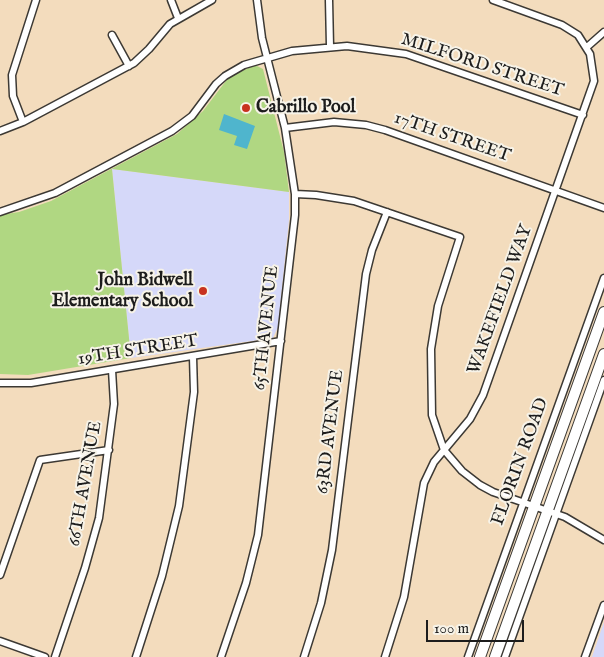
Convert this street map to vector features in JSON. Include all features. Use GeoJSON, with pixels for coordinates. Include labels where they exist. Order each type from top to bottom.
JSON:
{"type":"FeatureCollection","features":[{"type":"Feature","properties":{"kind":"main road","name":"FLORIN ROAD"},"geometry":{"type":"LineString","coordinates":[[480,657],[604,312]]}},
{"type":"Feature","properties":{"kind":"main road"},"geometry":{"type":"LineString","coordinates":[[495,657],[552,513],[604,354]]}},
{"type":"Feature","properties":{"kind":"street"},"geometry":{"type":"LineString","coordinates":[[23,122],[13,96],[12,75],[36,0]]}},
{"type":"Feature","properties":{"kind":"street"},"geometry":{"type":"LineString","coordinates":[[171,0],[178,18]]}},
{"type":"Feature","properties":{"kind":"street"},"geometry":{"type":"LineString","coordinates":[[0,131],[23,122],[129,66],[142,57],[162,30],[178,18],[212,0]]}},
{"type":"Feature","properties":{"kind":"street","name":"65TH AVENUE"},"geometry":{"type":"LineString","coordinates":[[221,657],[246,583],[258,535],[295,215],[295,194],[285,128],[267,58],[257,0]]}},
{"type":"Feature","properties":{"kind":"street"},"geometry":{"type":"LineString","coordinates":[[329,0],[330,46]]}},
{"type":"Feature","properties":{"kind":"street"},"geometry":{"type":"LineString","coordinates":[[493,0],[562,25],[578,35],[587,47],[604,32]]}},
{"type":"Feature","properties":{"kind":"street"},"geometry":{"type":"LineString","coordinates":[[112,35],[129,66]]}},
{"type":"Feature","properties":{"kind":"street","name":"MILFORD STREET"},"geometry":{"type":"LineString","coordinates":[[0,212],[55,193],[172,131],[192,116],[216,84],[225,76],[244,66],[292,51],[330,46],[365,47],[406,54],[583,115]]}},
{"type":"Feature","properties":{"kind":"street","name":"WAKEFIELD WAY"},"geometry":{"type":"LineString","coordinates":[[386,657],[404,597],[424,483],[428,472],[470,419],[483,395],[594,82],[593,63],[587,47]]}},
{"type":"Feature","properties":{"kind":"street","name":"17TH STREET"},"geometry":{"type":"LineString","coordinates":[[285,128],[317,123],[366,125],[604,208]]}},
{"type":"Feature","properties":{"kind":"street"},"geometry":{"type":"LineString","coordinates":[[295,194],[335,198],[387,212],[460,237],[438,306],[431,349],[432,415],[444,450],[462,471],[480,485],[580,524],[604,540]]}},
{"type":"Feature","properties":{"kind":"street","name":"63RD AVENUE"},"geometry":{"type":"LineString","coordinates":[[304,657],[322,603],[332,550],[366,274],[372,250],[387,212]]}},
{"type":"Feature","properties":{"kind":"street","name":"FLORIN ROAD"},"geometry":{"type":"LineString","coordinates":[[468,657],[604,278]]}},
{"type":"Feature","properties":{"kind":"street","name":"19TH STREET"},"geometry":{"type":"LineString","coordinates":[[0,383],[32,383],[281,341]]}},
{"type":"Feature","properties":{"kind":"street"},"geometry":{"type":"LineString","coordinates":[[136,657],[162,576],[179,506],[194,392],[193,357]]}},
{"type":"Feature","properties":{"kind":"street","name":"66TH AVENUE"},"geometry":{"type":"LineString","coordinates":[[55,657],[92,547],[103,496],[114,404],[112,370]]}},
{"type":"Feature","properties":{"kind":"street"},"geometry":{"type":"LineString","coordinates":[[505,657],[552,513],[604,380]]}},
{"type":"Feature","properties":{"kind":"street"},"geometry":{"type":"LineString","coordinates":[[0,575],[40,460],[109,450]]}},
{"type":"Feature","properties":{"kind":"street"},"geometry":{"type":"LineString","coordinates":[[586,657],[604,605]]}},
{"type":"Feature","properties":{"kind":"street"},"geometry":{"type":"LineString","coordinates":[[0,641],[45,657]]}},
{"type":"Feature","properties":{"kind":"shaded area","name":"John Bidwell Elementary School"},"geometry":{"type":"Polygon","coordinates":[[[112,169],[289,192],[289,220],[278,327],[273,338],[131,358],[112,169]]]}},
{"type":"Feature","properties":{"kind":"shaded area"},"geometry":{"type":"Polygon","coordinates":[[[604,622],[604,657],[592,657],[604,622]]]}},
{"type":"Feature","properties":{"kind":"green space"},"geometry":{"type":"Polygon","coordinates":[[[255,65],[263,69],[284,152],[289,192],[112,169],[131,358],[28,375],[0,374],[0,215],[19,212],[51,201],[177,134],[203,111],[229,77],[255,65]]]}},
{"type":"Feature","properties":{"kind":"water"},"geometry":{"type":"Polygon","coordinates":[[[224,114],[255,126],[247,149],[234,145],[237,136],[219,130],[224,114]]]}},
{"type":"Feature","properties":{"kind":"place","name":"Cabrillo Pool"},"geometry":{"type":"Point","coordinates":[246,108]}},
{"type":"Feature","properties":{"kind":"place","name":"John Bidwell Elementary School"},"geometry":{"type":"Point","coordinates":[203,291]}}]}
